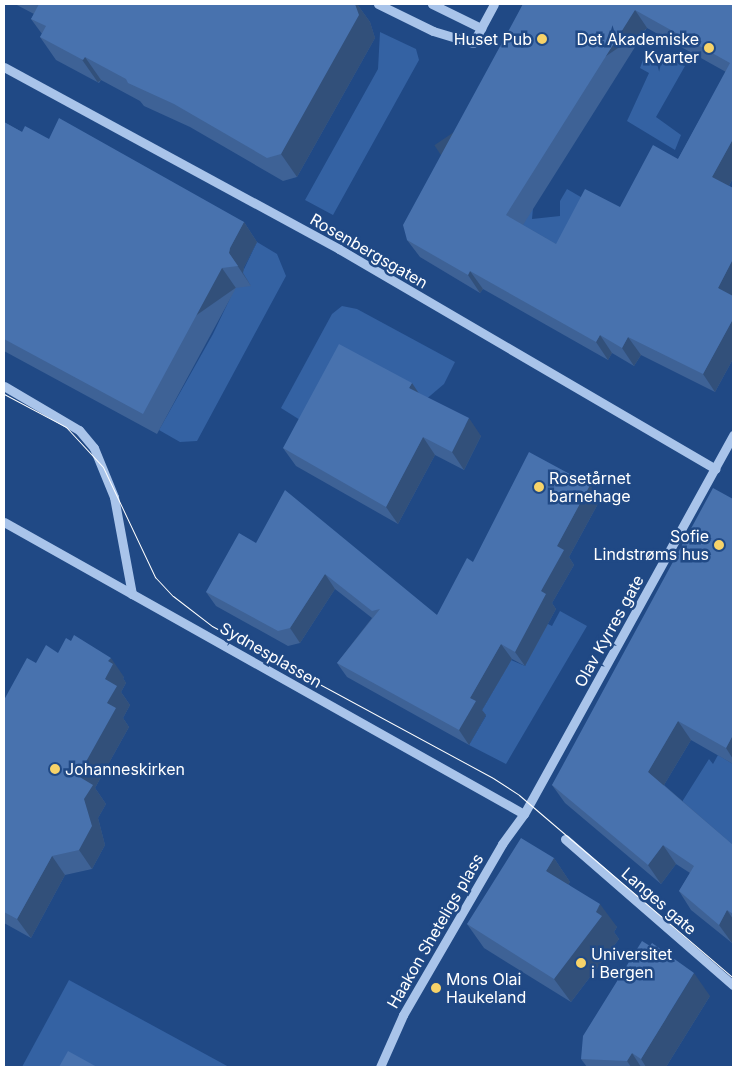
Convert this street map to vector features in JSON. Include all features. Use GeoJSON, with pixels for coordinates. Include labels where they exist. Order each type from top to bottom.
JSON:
{"type":"FeatureCollection","features":[{"type":"Feature","properties":{"kind":"street"},"geometry":{"type":"LineString","coordinates":[[378,4],[433,31],[473,43],[494,4]]}},
{"type":"Feature","properties":{"kind":"street"},"geometry":{"type":"LineString","coordinates":[[432,4],[481,28]]}},
{"type":"Feature","properties":{"kind":"street","name":"Rosenbergsgaten"},"geometry":{"type":"LineString","coordinates":[[4,67],[356,259],[715,469]]}},
{"type":"Feature","properties":{"kind":"street"},"geometry":{"type":"LineString","coordinates":[[4,386],[79,430],[94,448],[114,497],[132,594]]}},
{"type":"Feature","properties":{"kind":"street","name":"Olav Kyrres gate"},"geometry":{"type":"LineString","coordinates":[[524,814],[733,435]]}},
{"type":"Feature","properties":{"kind":"street","name":"Sydnesplassen"},"geometry":{"type":"LineString","coordinates":[[4,522],[524,814]]}},
{"type":"Feature","properties":{"kind":"street","name":"Haakon Sheteligs plass"},"geometry":{"type":"LineString","coordinates":[[380,1067],[403,1015],[502,844],[524,814]]}},
{"type":"Feature","properties":{"kind":"street","name":"Langes gate"},"geometry":{"type":"LineString","coordinates":[[565,839],[733,986]]}},
{"type":"Feature","properties":{"kind":"shaded area"},"geometry":{"type":"Polygon","coordinates":[[[380,32],[416,49],[419,60],[333,215],[305,200],[378,69],[380,32]]]}},
{"type":"Feature","properties":{"kind":"shaded area"},"geometry":{"type":"Polygon","coordinates":[[[647,49],[685,66],[656,117],[681,135],[675,150],[627,121],[649,73],[640,68],[647,49]]]}},
{"type":"Feature","properties":{"kind":"shaded area"},"geometry":{"type":"Polygon","coordinates":[[[567,189],[598,207],[565,265],[502,228],[533,208],[532,219],[560,216],[560,201],[567,189]]]}},
{"type":"Feature","properties":{"kind":"shaded area"},"geometry":{"type":"Polygon","coordinates":[[[257,242],[277,254],[286,276],[197,441],[180,442],[159,430],[213,334],[257,242]]]}},
{"type":"Feature","properties":{"kind":"shaded area"},"geometry":{"type":"Polygon","coordinates":[[[342,306],[357,309],[455,362],[444,384],[424,401],[316,430],[281,408],[332,314],[342,306]]]}},
{"type":"Feature","properties":{"kind":"shaded area"},"geometry":{"type":"Polygon","coordinates":[[[560,611],[587,626],[506,764],[469,745],[486,716],[481,712],[511,660],[525,666],[542,621],[552,626],[560,611]]]}},
{"type":"Feature","properties":{"kind":"shaded area"},"geometry":{"type":"Polygon","coordinates":[[[718,755],[733,764],[733,852],[680,805],[709,759],[713,764],[718,755]]]}},
{"type":"Feature","properties":{"kind":"shaded area"},"geometry":{"type":"Polygon","coordinates":[[[69,980],[229,1067],[22,1067],[69,980]]]}},
{"type":"Feature","properties":{"kind":"building"},"geometry":{"type":"Polygon","coordinates":[[[39,4],[355,4],[359,15],[281,154],[267,158],[174,104],[128,83],[126,79],[85,57],[83,60],[40,37],[46,26],[31,19],[39,4]]]}},
{"type":"Feature","properties":{"kind":"building"},"geometry":{"type":"Polygon","coordinates":[[[523,4],[733,4],[733,139],[712,177],[733,188],[733,259],[718,288],[733,296],[733,319],[703,374],[628,337],[622,348],[600,335],[596,342],[470,271],[468,275],[407,240],[403,225],[523,4]],[[635,10],[506,215],[556,244],[585,189],[620,207],[653,145],[678,159],[730,63],[635,10]]]}},
{"type":"Feature","properties":{"kind":"building"},"geometry":{"type":"Polygon","coordinates":[[[59,118],[244,222],[229,253],[238,266],[222,268],[143,414],[4,339],[4,122],[22,132],[25,126],[49,139],[59,118]]]}},
{"type":"Feature","properties":{"kind":"building"},"geometry":{"type":"Polygon","coordinates":[[[339,344],[412,383],[409,388],[469,418],[452,452],[423,437],[386,507],[283,448],[339,344]]]}},
{"type":"Feature","properties":{"kind":"building"},"geometry":{"type":"Polygon","coordinates":[[[529,452],[590,485],[557,546],[564,550],[541,591],[546,594],[515,652],[501,644],[470,698],[476,701],[459,730],[337,663],[380,609],[372,611],[325,574],[290,628],[278,631],[206,592],[239,533],[256,543],[285,490],[437,615],[467,558],[473,562],[529,452]]]}},
{"type":"Feature","properties":{"kind":"building"},"geometry":{"type":"Polygon","coordinates":[[[713,488],[733,499],[733,735],[726,748],[678,721],[648,772],[733,845],[733,914],[727,910],[719,925],[679,891],[694,866],[663,845],[648,865],[552,785],[713,488]]]}},
{"type":"Feature","properties":{"kind":"building","name":"Johanneskirken"},"geometry":{"type":"Polygon","coordinates":[[[74,635],[111,658],[108,661],[113,664],[105,679],[117,686],[107,703],[116,708],[78,776],[93,785],[84,799],[92,826],[79,850],[52,856],[17,919],[4,912],[4,700],[27,658],[36,663],[46,645],[58,653],[66,638],[71,641],[74,635]]]}},
{"type":"Feature","properties":{"kind":"building"},"geometry":{"type":"Polygon","coordinates":[[[521,838],[554,858],[546,871],[600,904],[596,912],[602,916],[554,979],[467,924],[521,838]]]}},
{"type":"Feature","properties":{"kind":"building"},"geometry":{"type":"Polygon","coordinates":[[[642,941],[650,946],[652,943],[694,973],[641,1059],[632,1053],[627,1061],[581,1059],[583,1036],[642,941]]]}},
{"type":"Feature","properties":{"kind":"building"},"geometry":{"type":"Polygon","coordinates":[[[68,1051],[97,1067],[59,1067],[68,1051]]]}},
{"type":"Feature","properties":{"kind":"tram line"},"geometry":{"type":"LineString","coordinates":[[4,394],[66,427],[103,467],[155,577],[173,596],[212,626],[493,778],[519,795],[733,978]]}},
{"type":"Feature","properties":{"kind":"place","name":"Huset Pub"},"geometry":{"type":"Point","coordinates":[542,39]}},
{"type":"Feature","properties":{"kind":"place","name":"Det Akademiske Kvarter"},"geometry":{"type":"Point","coordinates":[709,48]}},
{"type":"Feature","properties":{"kind":"place","name":"Rosetårnet barnehage"},"geometry":{"type":"Point","coordinates":[539,487]}},
{"type":"Feature","properties":{"kind":"place","name":"Sofie Lindstrøms hus"},"geometry":{"type":"Point","coordinates":[719,545]}},
{"type":"Feature","properties":{"kind":"place","name":"Johanneskirken"},"geometry":{"type":"Point","coordinates":[55,769]}},
{"type":"Feature","properties":{"kind":"place","name":"Universitet i Bergen"},"geometry":{"type":"Point","coordinates":[581,963]}},
{"type":"Feature","properties":{"kind":"place","name":"Mons Olai Haukeland"},"geometry":{"type":"Point","coordinates":[436,988]}}]}
